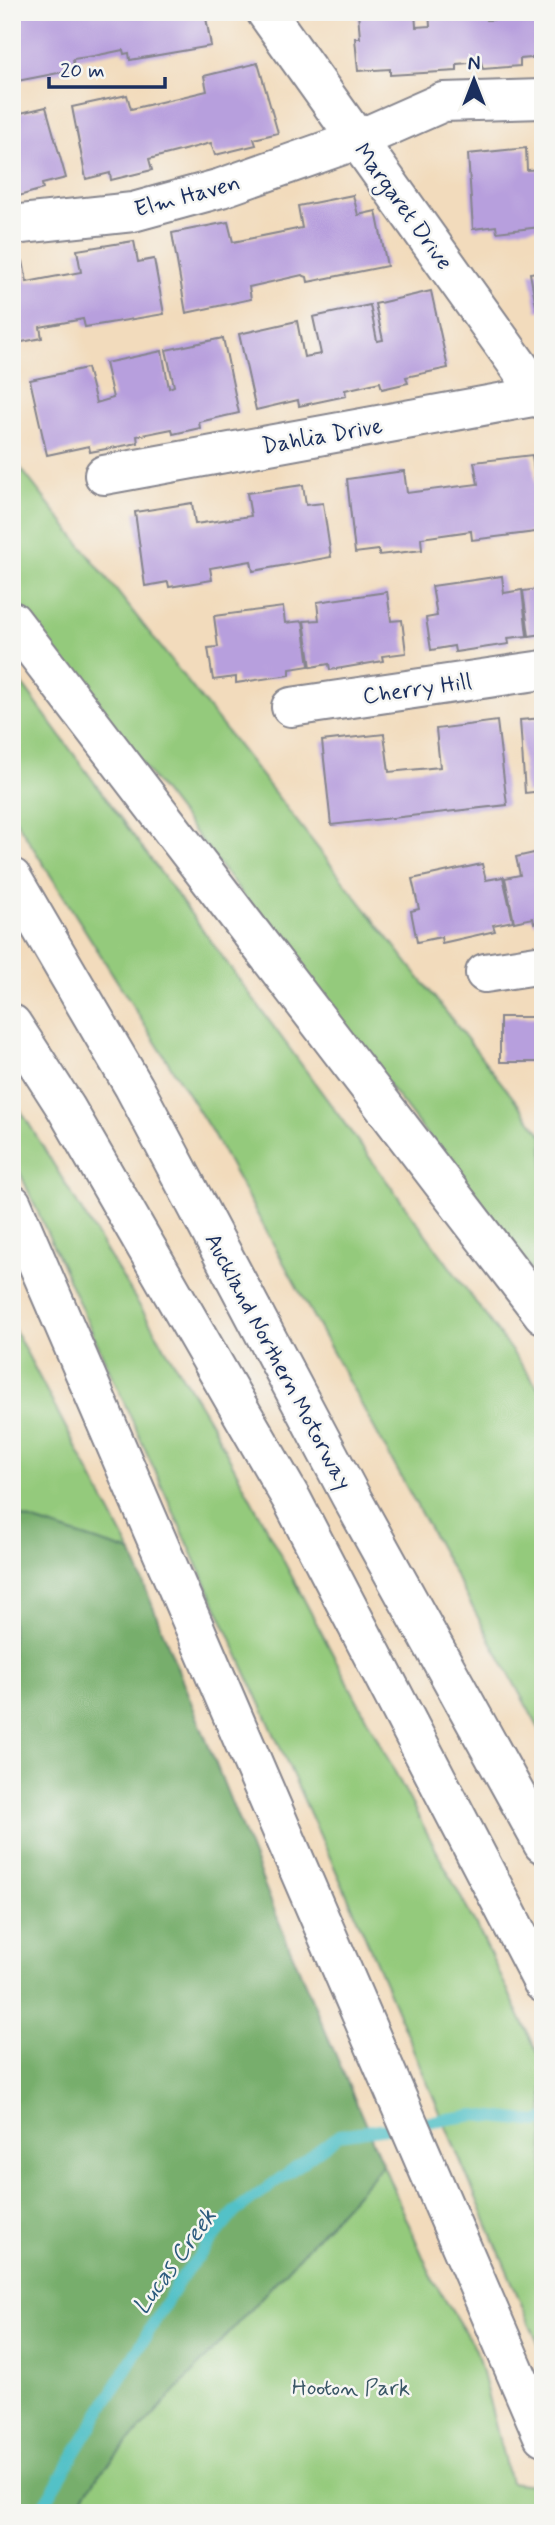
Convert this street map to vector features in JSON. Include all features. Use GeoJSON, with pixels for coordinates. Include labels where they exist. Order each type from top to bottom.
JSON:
{"type":"FeatureCollection","features":[{"type":"Feature","properties":{"kind":"main road","name":"Margaret Drive"},"geometry":{"type":"LineString","coordinates":[[266,12],[542,397]]}},
{"type":"Feature","properties":{"kind":"main road","name":"Elm Haven"},"geometry":{"type":"LineString","coordinates":[[12,225],[133,212],[221,188],[357,140],[443,102],[543,99]]}},
{"type":"Feature","properties":{"kind":"main road","name":"Dahlia Drive"},"geometry":{"type":"LineString","coordinates":[[104,475],[542,397]]}},
{"type":"Feature","properties":{"kind":"main road"},"geometry":{"type":"LineString","coordinates":[[12,621],[543,1314]]}},
{"type":"Feature","properties":{"kind":"main road","name":"Cherry Hill"},"geometry":{"type":"LineString","coordinates":[[291,707],[543,670]]}},
{"type":"Feature","properties":{"kind":"main road","name":"Auckland Northern Motorway"},"geometry":{"type":"LineString","coordinates":[[12,878],[134,1087],[350,1495],[543,1844]]}},
{"type":"Feature","properties":{"kind":"main road"},"geometry":{"type":"LineString","coordinates":[[485,973],[543,964]]}},
{"type":"Feature","properties":{"kind":"main road"},"geometry":{"type":"LineString","coordinates":[[12,1024],[66,1108],[292,1500],[543,1983]]}},
{"type":"Feature","properties":{"kind":"main road"},"geometry":{"type":"LineString","coordinates":[[12,1204],[543,2436]]}},
{"type":"Feature","properties":{"kind":"green space"},"geometry":{"type":"Polygon","coordinates":[[[12,457],[543,1136],[543,1286],[12,595],[12,457]]]}},
{"type":"Feature","properties":{"kind":"green space"},"geometry":{"type":"Polygon","coordinates":[[[12,670],[543,1394],[543,1736],[212,1132],[12,814],[12,670]]]}},
{"type":"Feature","properties":{"kind":"green space"},"geometry":{"type":"Polygon","coordinates":[[[12,1096],[212,1425],[483,1939],[543,2064],[543,2355],[356,1915],[12,1155],[12,1096]]]}},
{"type":"Feature","properties":{"kind":"green space"},"geometry":{"type":"Polygon","coordinates":[[[12,1325],[131,1552],[12,1514],[12,1325]]]}},
{"type":"Feature","properties":{"kind":"green space"},"geometry":{"type":"Polygon","coordinates":[[[12,1514],[131,1552],[288,1944],[383,2165],[98,2475],[73,2513],[12,2513],[12,1514]]]}},
{"type":"Feature","properties":{"kind":"green space","name":"Hooton Park"},"geometry":{"type":"Polygon","coordinates":[[[383,2165],[434,2282],[476,2350],[510,2482],[532,2485],[542,2513],[73,2513],[98,2475],[383,2165]]]}},
{"type":"Feature","properties":{"kind":"building"},"geometry":{"type":"Polygon","coordinates":[[[12,12],[205,12],[211,46],[130,60],[129,53],[124,54],[123,50],[73,59],[74,70],[12,82],[12,12]]]}},
{"type":"Feature","properties":{"kind":"building"},"geometry":{"type":"Polygon","coordinates":[[[358,12],[415,12],[416,27],[430,26],[429,12],[485,12],[486,20],[493,20],[492,12],[543,12],[543,57],[520,59],[520,66],[483,69],[481,62],[457,64],[457,71],[390,75],[390,69],[358,71],[355,38],[360,38],[358,12]]]}},
{"type":"Feature","properties":{"kind":"building"},"geometry":{"type":"Polygon","coordinates":[[[258,63],[278,133],[254,139],[256,145],[215,155],[211,143],[149,159],[152,170],[111,180],[110,173],[86,179],[72,107],[127,95],[131,109],[207,91],[204,76],[258,63]]]}},
{"type":"Feature","properties":{"kind":"building"},"geometry":{"type":"Polygon","coordinates":[[[46,107],[66,178],[42,184],[43,189],[12,198],[12,115],[46,107]]]}},
{"type":"Feature","properties":{"kind":"building"},"geometry":{"type":"Polygon","coordinates":[[[526,148],[527,170],[543,169],[540,227],[497,232],[496,226],[473,229],[468,154],[526,148]]]}},
{"type":"Feature","properties":{"kind":"building"},"geometry":{"type":"Polygon","coordinates":[[[353,195],[358,215],[376,211],[387,266],[308,282],[307,277],[302,275],[249,287],[251,299],[186,313],[172,233],[228,222],[233,242],[302,228],[298,206],[353,195]]]}},
{"type":"Feature","properties":{"kind":"building"},"geometry":{"type":"Polygon","coordinates":[[[134,241],[138,262],[154,259],[164,314],[85,327],[83,319],[40,327],[42,338],[12,344],[12,262],[23,261],[27,282],[81,272],[77,250],[134,241]]]}},
{"type":"Feature","properties":{"kind":"building"},"geometry":{"type":"Polygon","coordinates":[[[543,271],[543,310],[537,311],[530,273],[543,271]]]}},
{"type":"Feature","properties":{"kind":"building"},"geometry":{"type":"Polygon","coordinates":[[[431,291],[448,368],[406,377],[408,383],[382,389],[380,382],[345,390],[346,396],[299,406],[298,400],[256,410],[239,334],[297,321],[304,357],[321,354],[313,317],[370,305],[377,341],[383,340],[375,304],[431,291]]]}},
{"type":"Feature","properties":{"kind":"building"},"geometry":{"type":"Polygon","coordinates":[[[223,338],[239,413],[199,422],[200,428],[173,434],[172,429],[137,436],[138,443],[90,452],[89,446],[47,455],[30,380],[87,368],[96,403],[113,398],[105,363],[162,351],[169,388],[174,386],[166,350],[223,338]]]}},
{"type":"Feature","properties":{"kind":"building"},"geometry":{"type":"Polygon","coordinates":[[[532,455],[537,496],[543,495],[543,531],[472,540],[471,531],[421,538],[422,550],[379,555],[379,550],[355,553],[347,479],[404,471],[407,493],[478,484],[474,462],[532,455]]]}},
{"type":"Feature","properties":{"kind":"building"},"geometry":{"type":"Polygon","coordinates":[[[303,485],[306,505],[323,503],[331,557],[253,571],[251,561],[210,568],[212,580],[169,587],[168,582],[145,586],[135,512],[192,503],[195,524],[251,516],[247,493],[303,485]]]}},
{"type":"Feature","properties":{"kind":"building"},"geometry":{"type":"Polygon","coordinates":[[[543,570],[543,634],[529,636],[523,591],[538,589],[536,571],[543,570]]]}},
{"type":"Feature","properties":{"kind":"building"},"geometry":{"type":"Polygon","coordinates":[[[502,576],[504,593],[522,590],[527,636],[508,638],[509,644],[455,652],[454,646],[431,650],[426,618],[437,616],[432,586],[502,576]]]}},
{"type":"Feature","properties":{"kind":"building"},"geometry":{"type":"Polygon","coordinates":[[[387,592],[391,621],[402,620],[406,653],[382,656],[383,661],[330,670],[329,664],[311,667],[304,621],[319,620],[317,602],[387,592]]]}},
{"type":"Feature","properties":{"kind":"building"},"geometry":{"type":"Polygon","coordinates":[[[283,607],[285,623],[303,621],[309,666],[290,669],[290,675],[236,683],[236,677],[213,680],[208,648],[218,647],[214,616],[283,607]]]}},
{"type":"Feature","properties":{"kind":"building"},"geometry":{"type":"Polygon","coordinates":[[[543,718],[543,791],[525,793],[520,720],[543,718]]]}},
{"type":"Feature","properties":{"kind":"building"},"geometry":{"type":"Polygon","coordinates":[[[497,721],[507,805],[331,825],[322,741],[384,734],[389,772],[440,767],[436,729],[497,721]]]}},
{"type":"Feature","properties":{"kind":"building"},"geometry":{"type":"Polygon","coordinates":[[[543,851],[543,921],[534,923],[533,918],[514,922],[505,878],[520,875],[516,857],[543,851]]]}},
{"type":"Feature","properties":{"kind":"building"},"geometry":{"type":"Polygon","coordinates":[[[482,864],[486,880],[503,877],[513,921],[493,925],[495,931],[442,943],[441,937],[417,942],[411,911],[419,909],[412,879],[482,864]]]}},
{"type":"Feature","properties":{"kind":"building"},"geometry":{"type":"Polygon","coordinates":[[[500,1017],[543,1017],[543,1062],[500,1062],[500,1017]]]}},
{"type":"Feature","properties":{"kind":"waterway","name":"Lucas Creek"},"geometry":{"type":"LineString","coordinates":[[39,2513],[181,2278],[235,2212],[339,2135],[475,2115],[538,2122],[543,2120]]}}]}
